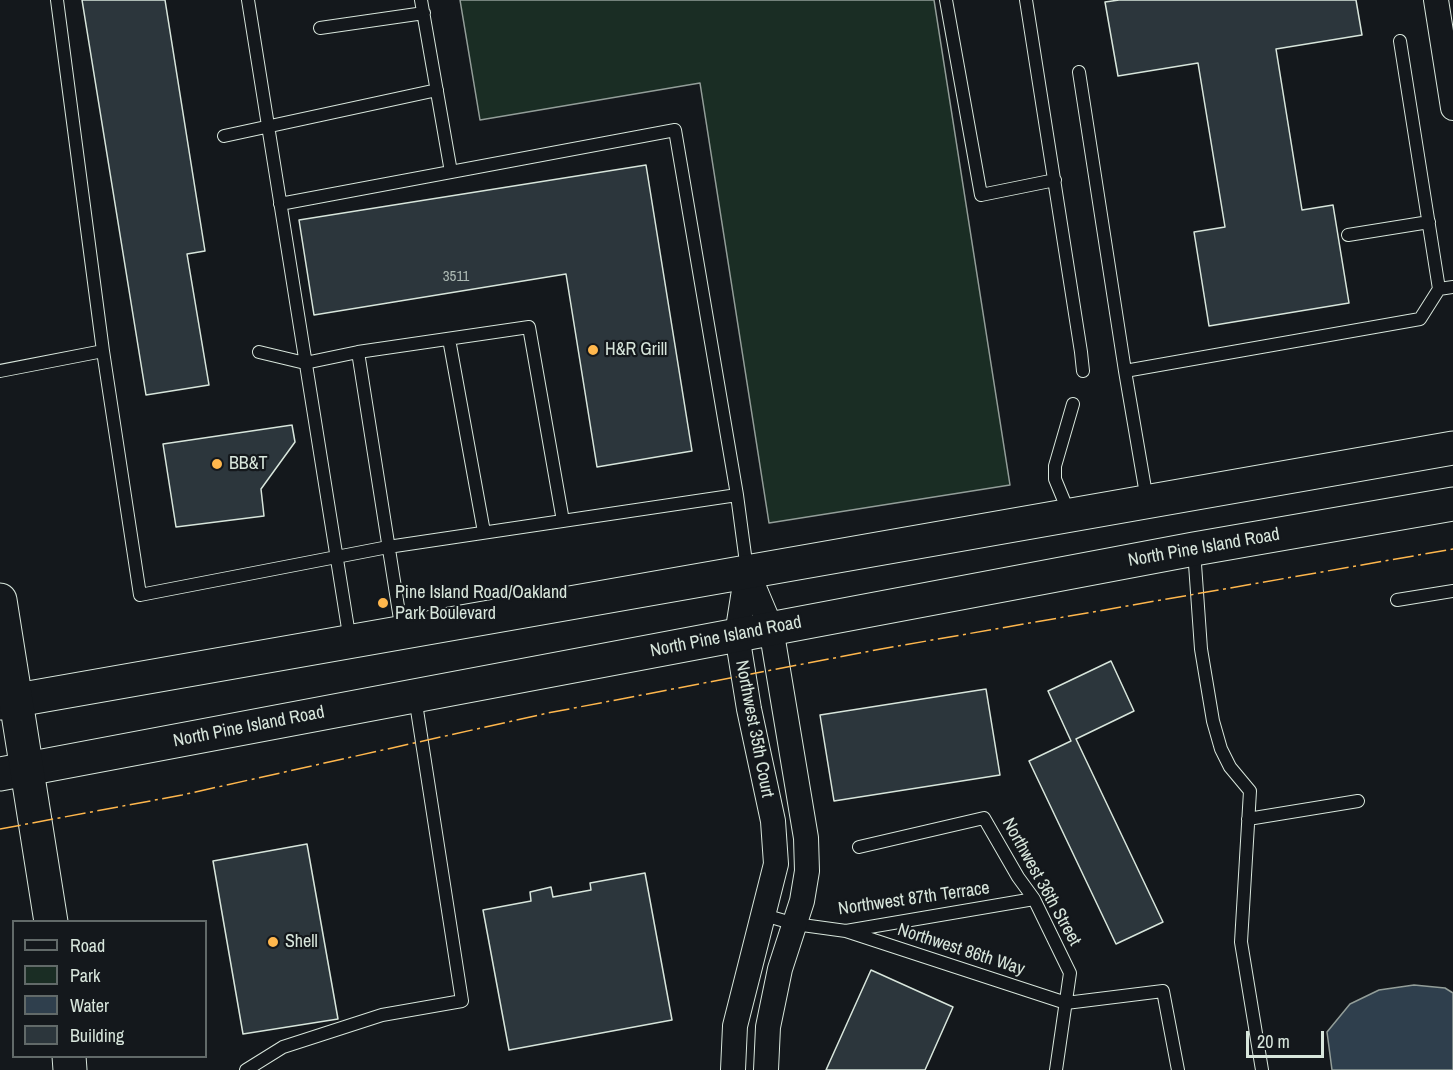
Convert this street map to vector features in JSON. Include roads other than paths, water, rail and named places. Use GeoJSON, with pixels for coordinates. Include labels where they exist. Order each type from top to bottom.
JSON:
{"type":"FeatureCollection","features":[{"type":"Feature","properties":{"kind":"main road"},"geometry":{"type":"LineString","coordinates":[[8,702],[1453,448]]}},
{"type":"Feature","properties":{"kind":"main road","name":"North Pine Island Road"},"geometry":{"type":"LineString","coordinates":[[13,772],[1194,549],[1453,504]]}},
{"type":"Feature","properties":{"kind":"main road"},"geometry":{"type":"LineString","coordinates":[[0,600],[13,772],[51,920]]}},
{"type":"Feature","properties":{"kind":"street"},"geometry":{"type":"LineString","coordinates":[[1436,0],[1453,108]]}},
{"type":"Feature","properties":{"kind":"street","name":"Northwest 35th Court"},"geometry":{"type":"LineString","coordinates":[[747,571],[771,628],[806,838],[807,871],[802,901],[780,969],[768,1027],[766,1070]]}},
{"type":"Feature","properties":{"kind":"street","name":"Northwest 35th Court"},"geometry":{"type":"LineString","coordinates":[[733,1070],[735,1026],[776,864],[773,820],[749,709],[737,635],[747,571]]}},
{"type":"Feature","properties":{"kind":"lane"},"geometry":{"type":"LineString","coordinates":[[57,0],[104,351],[140,595],[388,547],[737,495]]}},
{"type":"Feature","properties":{"kind":"lane"},"geometry":{"type":"LineString","coordinates":[[248,0],[350,641]]}},
{"type":"Feature","properties":{"kind":"lane"},"geometry":{"type":"LineString","coordinates":[[421,0],[451,172]]}},
{"type":"Feature","properties":{"kind":"lane"},"geometry":{"type":"LineString","coordinates":[[946,0],[981,195],[1055,180]]}},
{"type":"Feature","properties":{"kind":"lane"},"geometry":{"type":"LineString","coordinates":[[1026,0],[1083,371]]}},
{"type":"Feature","properties":{"kind":"lane"},"geometry":{"type":"LineString","coordinates":[[320,28],[424,13]]}},
{"type":"Feature","properties":{"kind":"lane"},"geometry":{"type":"LineString","coordinates":[[1125,371],[1420,319],[1438,290],[1400,41]]}},
{"type":"Feature","properties":{"kind":"lane"},"geometry":{"type":"LineString","coordinates":[[1079,72],[1147,501]]}},
{"type":"Feature","properties":{"kind":"lane"},"geometry":{"type":"LineString","coordinates":[[224,136],[437,90]]}},
{"type":"Feature","properties":{"kind":"lane"},"geometry":{"type":"LineString","coordinates":[[280,204],[675,130],[737,495],[747,571]]}},
{"type":"Feature","properties":{"kind":"lane"},"geometry":{"type":"LineString","coordinates":[[1348,236],[1429,222]]}},
{"type":"Feature","properties":{"kind":"lane"},"geometry":{"type":"LineString","coordinates":[[1438,290],[1453,287]]}},
{"type":"Feature","properties":{"kind":"lane"},"geometry":{"type":"LineString","coordinates":[[259,352],[305,363],[358,352],[529,327],[563,521]]}},
{"type":"Feature","properties":{"kind":"lane"},"geometry":{"type":"LineString","coordinates":[[449,339],[484,532]]}},
{"type":"Feature","properties":{"kind":"lane"},"geometry":{"type":"LineString","coordinates":[[0,371],[104,351]]}},
{"type":"Feature","properties":{"kind":"lane"},"geometry":{"type":"LineString","coordinates":[[358,352],[402,632]]}},
{"type":"Feature","properties":{"kind":"lane"},"geometry":{"type":"LineString","coordinates":[[1070,517],[1055,479],[1054,466],[1073,404]]}},
{"type":"Feature","properties":{"kind":"lane"},"geometry":{"type":"LineString","coordinates":[[1194,549],[1202,649],[1213,721],[1221,749],[1230,767],[1250,791],[1241,942],[1262,1070]]}},
{"type":"Feature","properties":{"kind":"lane"},"geometry":{"type":"LineString","coordinates":[[1397,600],[1453,591]]}},
{"type":"Feature","properties":{"kind":"lane"},"geometry":{"type":"LineString","coordinates":[[246,1070],[283,1047],[374,1018],[462,1001],[415,695]]}},
{"type":"Feature","properties":{"kind":"lane"},"geometry":{"type":"LineString","coordinates":[[1248,819],[1358,801]]}},
{"type":"Feature","properties":{"kind":"lane","name":"Northwest 36th Street"},"geometry":{"type":"LineString","coordinates":[[859,847],[984,818],[1018,877],[1034,898],[1070,973],[1056,1070]]}},
{"type":"Feature","properties":{"kind":"lane","name":"Northwest 87th Terrace"},"geometry":{"type":"LineString","coordinates":[[764,915],[795,924],[846,931],[1034,898]]}},
{"type":"Feature","properties":{"kind":"lane","name":"Northwest 86th Way"},"geometry":{"type":"LineString","coordinates":[[846,931],[1066,1003]]}},
{"type":"Feature","properties":{"kind":"lane"},"geometry":{"type":"LineString","coordinates":[[1066,1003],[1163,991],[1178,1070]]}},
{"type":"Feature","properties":{"kind":"water"},"geometry":{"type":"Polygon","coordinates":[[[1414,985],[1445,988],[1453,993],[1453,1070],[1332,1070],[1327,1032],[1350,1004],[1379,990],[1414,985]]]}},
{"type":"Feature","properties":{"kind":"place","name":"H&R Grill"},"geometry":{"type":"Point","coordinates":[593,350]}},
{"type":"Feature","properties":{"kind":"place","name":"BB&T"},"geometry":{"type":"Point","coordinates":[217,464]}},
{"type":"Feature","properties":{"kind":"place","name":"Pine Island Road/Oakland Park Boulevard"},"geometry":{"type":"Point","coordinates":[383,603]}},
{"type":"Feature","properties":{"kind":"place","name":"Shell"},"geometry":{"type":"Point","coordinates":[273,942]}}]}
